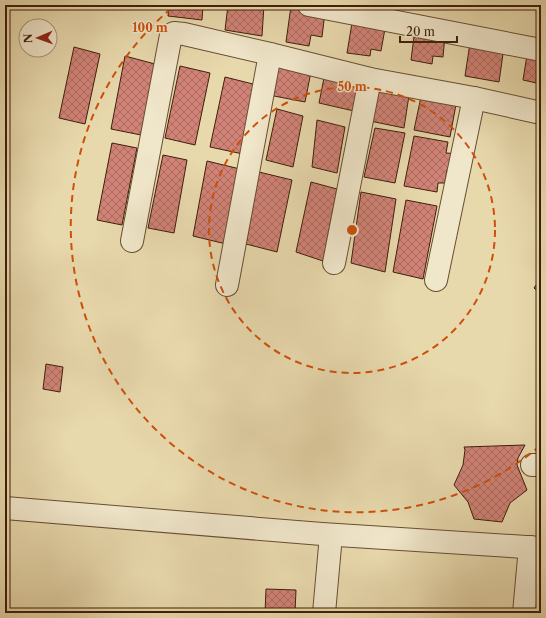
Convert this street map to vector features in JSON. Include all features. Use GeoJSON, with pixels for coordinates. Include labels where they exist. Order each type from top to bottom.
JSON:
{"type":"FeatureCollection","features":[{"type":"Feature","properties":{"kind":"street"},"geometry":{"type":"LineString","coordinates":[[309,5],[541,50]]}},
{"type":"Feature","properties":{"kind":"street"},"geometry":{"type":"LineString","coordinates":[[132,241],[171,35],[174,33],[270,54],[370,80],[474,98],[541,113]]}},
{"type":"Feature","properties":{"kind":"street"},"geometry":{"type":"LineString","coordinates":[[227,286],[270,54]]}},
{"type":"Feature","properties":{"kind":"street"},"geometry":{"type":"LineString","coordinates":[[334,263],[370,80]]}},
{"type":"Feature","properties":{"kind":"street"},"geometry":{"type":"LineString","coordinates":[[436,280],[474,98]]}},
{"type":"Feature","properties":{"kind":"street"},"geometry":{"type":"LineString","coordinates":[[5,508],[331,535],[536,547],[524,613]]}},
{"type":"Feature","properties":{"kind":"street"},"geometry":{"type":"LineString","coordinates":[[324,613],[331,535]]}},
{"type":"Feature","properties":{"kind":"building"},"geometry":{"type":"Polygon","coordinates":[[[169,5],[203,5],[202,20],[168,16],[169,5]]]}},
{"type":"Feature","properties":{"kind":"building"},"geometry":{"type":"Polygon","coordinates":[[[228,5],[264,5],[262,36],[225,30],[228,5]]]}},
{"type":"Feature","properties":{"kind":"building"},"geometry":{"type":"Polygon","coordinates":[[[291,6],[325,12],[322,37],[311,35],[309,46],[286,42],[291,6]]]}},
{"type":"Feature","properties":{"kind":"building"},"geometry":{"type":"Polygon","coordinates":[[[353,17],[386,23],[381,51],[371,49],[370,56],[347,53],[353,17]]]}},
{"type":"Feature","properties":{"kind":"building"},"geometry":{"type":"Polygon","coordinates":[[[415,29],[445,35],[443,57],[433,56],[432,64],[411,60],[415,29]]]}},
{"type":"Feature","properties":{"kind":"building"},"geometry":{"type":"Polygon","coordinates":[[[470,43],[504,47],[499,82],[465,76],[470,43]]]}},
{"type":"Feature","properties":{"kind":"building"},"geometry":{"type":"Polygon","coordinates":[[[74,47],[100,54],[85,124],[59,118],[74,47]]]}},
{"type":"Feature","properties":{"kind":"building"},"geometry":{"type":"Polygon","coordinates":[[[528,49],[541,52],[541,84],[523,80],[528,49]]]}},
{"type":"Feature","properties":{"kind":"building"},"geometry":{"type":"Polygon","coordinates":[[[125,56],[155,64],[141,135],[111,129],[125,56]]]}},
{"type":"Feature","properties":{"kind":"building"},"geometry":{"type":"Polygon","coordinates":[[[276,65],[311,72],[305,102],[269,95],[276,65]]]}},
{"type":"Feature","properties":{"kind":"building"},"geometry":{"type":"Polygon","coordinates":[[[180,66],[210,73],[195,145],[165,138],[180,66]]]}},
{"type":"Feature","properties":{"kind":"building"},"geometry":{"type":"Polygon","coordinates":[[[325,73],[358,80],[354,111],[319,103],[325,73]]]}},
{"type":"Feature","properties":{"kind":"building"},"geometry":{"type":"Polygon","coordinates":[[[225,77],[257,85],[243,154],[210,147],[225,77]]]}},
{"type":"Feature","properties":{"kind":"building"},"geometry":{"type":"Polygon","coordinates":[[[377,82],[410,89],[404,128],[370,121],[377,82]]]}},
{"type":"Feature","properties":{"kind":"building"},"geometry":{"type":"Polygon","coordinates":[[[422,92],[457,99],[450,137],[414,130],[422,92]]]}},
{"type":"Feature","properties":{"kind":"building"},"geometry":{"type":"Polygon","coordinates":[[[277,109],[303,116],[293,167],[266,160],[277,109]]]}},
{"type":"Feature","properties":{"kind":"building"},"geometry":{"type":"Polygon","coordinates":[[[317,120],[345,127],[337,173],[312,167],[317,120]]]}},
{"type":"Feature","properties":{"kind":"building"},"geometry":{"type":"Polygon","coordinates":[[[375,128],[405,133],[395,183],[364,177],[375,128]]]}},
{"type":"Feature","properties":{"kind":"building"},"geometry":{"type":"Polygon","coordinates":[[[414,136],[448,142],[446,153],[461,154],[458,170],[447,170],[445,183],[438,183],[437,192],[404,186],[414,136]]]}},
{"type":"Feature","properties":{"kind":"building"},"geometry":{"type":"Polygon","coordinates":[[[112,143],[137,148],[122,225],[97,220],[112,143]]]}},
{"type":"Feature","properties":{"kind":"building"},"geometry":{"type":"Polygon","coordinates":[[[163,155],[187,160],[174,233],[148,228],[163,155]]]}},
{"type":"Feature","properties":{"kind":"building"},"geometry":{"type":"Polygon","coordinates":[[[207,161],[240,169],[226,244],[193,236],[207,161]]]}},
{"type":"Feature","properties":{"kind":"building"},"geometry":{"type":"Polygon","coordinates":[[[259,172],[292,180],[277,252],[246,244],[259,172]]]}},
{"type":"Feature","properties":{"kind":"building"},"geometry":{"type":"Polygon","coordinates":[[[311,182],[337,189],[323,261],[296,252],[311,182]]]}},
{"type":"Feature","properties":{"kind":"building"},"geometry":{"type":"Polygon","coordinates":[[[361,192],[396,199],[385,272],[351,263],[361,192]]]}},
{"type":"Feature","properties":{"kind":"building"},"geometry":{"type":"Polygon","coordinates":[[[406,200],[437,206],[423,279],[393,272],[406,200]]]}},
{"type":"Feature","properties":{"kind":"building"},"geometry":{"type":"Polygon","coordinates":[[[541,278],[541,294],[534,288],[541,278]]]}},
{"type":"Feature","properties":{"kind":"building"},"geometry":{"type":"Polygon","coordinates":[[[46,364],[63,367],[60,392],[43,389],[46,364]]]}},
{"type":"Feature","properties":{"kind":"building"},"geometry":{"type":"Polygon","coordinates":[[[525,445],[518,458],[517,465],[527,490],[510,503],[502,522],[474,519],[468,502],[454,485],[463,465],[464,447],[525,445]]]}},
{"type":"Feature","properties":{"kind":"building"},"geometry":{"type":"Polygon","coordinates":[[[266,589],[296,590],[295,613],[265,613],[266,589]]]}}]}
